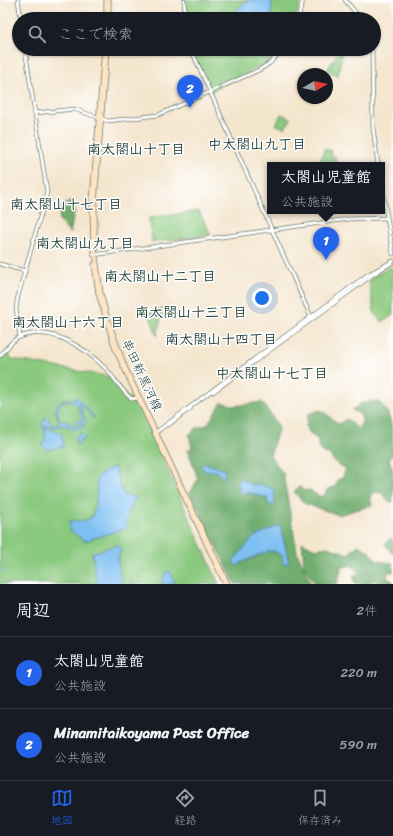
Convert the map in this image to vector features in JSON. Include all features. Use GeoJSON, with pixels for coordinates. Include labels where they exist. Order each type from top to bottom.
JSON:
{"type":"FeatureCollection","features":[{"type":"Feature","properties":{"kind":"main road"},"geometry":{"type":"LineString","coordinates":[[107,0],[107,12]]}},
{"type":"Feature","properties":{"kind":"main road","name":"串田新黒河線"},"geometry":{"type":"LineString","coordinates":[[105,56],[95,201],[94,255],[98,293],[115,350],[228,584]]}},
{"type":"Feature","properties":{"kind":"main road","name":"串田新黒河線"},"geometry":{"type":"LineString","coordinates":[[94,255],[101,293],[118,348],[224,584]]}},
{"type":"Feature","properties":{"kind":"street"},"geometry":{"type":"LineString","coordinates":[[18,0],[20,12]]}},
{"type":"Feature","properties":{"kind":"street"},"geometry":{"type":"LineString","coordinates":[[184,0],[185,12]]}},
{"type":"Feature","properties":{"kind":"street"},"geometry":{"type":"LineString","coordinates":[[300,12],[303,0]]}},
{"type":"Feature","properties":{"kind":"street"},"geometry":{"type":"LineString","coordinates":[[345,0],[355,12]]}},
{"type":"Feature","properties":{"kind":"street"},"geometry":{"type":"LineString","coordinates":[[20,336],[16,308],[47,195],[26,56]]}},
{"type":"Feature","properties":{"kind":"street"},"geometry":{"type":"LineString","coordinates":[[194,56],[311,317]]}},
{"type":"Feature","properties":{"kind":"street"},"geometry":{"type":"LineString","coordinates":[[35,113],[74,109],[108,121],[158,115],[259,70],[270,63],[276,56]]}},
{"type":"Feature","properties":{"kind":"street"},"geometry":{"type":"LineString","coordinates":[[372,56],[373,128],[378,162]]}},
{"type":"Feature","properties":{"kind":"street"},"geometry":{"type":"LineString","coordinates":[[385,205],[393,254]]}},
{"type":"Feature","properties":{"kind":"street"},"geometry":{"type":"LineString","coordinates":[[94,255],[349,219],[387,218]]}},
{"type":"Feature","properties":{"kind":"street"},"geometry":{"type":"LineString","coordinates":[[156,433],[367,275],[393,262]]}},
{"type":"Feature","properties":{"kind":"street"},"geometry":{"type":"LineString","coordinates":[[156,433],[367,278],[393,262]]}},
{"type":"Feature","properties":{"kind":"street"},"geometry":{"type":"LineString","coordinates":[[0,264],[25,271]]}},
{"type":"Feature","properties":{"kind":"street"},"geometry":{"type":"LineString","coordinates":[[0,356],[20,336],[50,334],[68,341],[94,358],[119,383],[128,396],[132,399],[137,398]]}},
{"type":"Feature","properties":{"kind":"green space"},"geometry":{"type":"Polygon","coordinates":[[[184,0],[301,0],[297,12],[185,12],[184,0]]]}},
{"type":"Feature","properties":{"kind":"green space"},"geometry":{"type":"Polygon","coordinates":[[[194,56],[274,56],[268,62],[210,92],[194,56]]]}},
{"type":"Feature","properties":{"kind":"green space"},"geometry":{"type":"Polygon","coordinates":[[[336,56],[342,56],[338,76],[333,73],[333,68],[328,68],[336,56]]]}},
{"type":"Feature","properties":{"kind":"green space"},"geometry":{"type":"Polygon","coordinates":[[[281,114],[291,119],[285,128],[276,125],[281,114]]]}},
{"type":"Feature","properties":{"kind":"green space"},"geometry":{"type":"Polygon","coordinates":[[[324,149],[331,150],[331,156],[335,156],[336,162],[328,162],[320,161],[324,149]]]}},
{"type":"Feature","properties":{"kind":"green space"},"geometry":{"type":"Polygon","coordinates":[[[73,200],[75,208],[70,234],[59,220],[61,207],[73,200]]]}},
{"type":"Feature","properties":{"kind":"green space"},"geometry":{"type":"Polygon","coordinates":[[[199,211],[211,235],[152,242],[149,218],[199,211]]]}},
{"type":"Feature","properties":{"kind":"green space"},"geometry":{"type":"Polygon","coordinates":[[[390,267],[393,269],[393,315],[382,322],[374,312],[369,280],[390,267]]]}},
{"type":"Feature","properties":{"kind":"green space"},"geometry":{"type":"Polygon","coordinates":[[[163,308],[157,336],[149,313],[163,308]]]}},
{"type":"Feature","properties":{"kind":"green space"},"geometry":{"type":"Polygon","coordinates":[[[7,353],[12,359],[111,377],[127,397],[134,400],[150,431],[219,584],[0,584],[0,359],[7,353]]]}},
{"type":"Feature","properties":{"kind":"green space"},"geometry":{"type":"Polygon","coordinates":[[[377,401],[386,411],[391,424],[393,455],[389,459],[393,471],[393,502],[388,501],[382,493],[374,492],[370,497],[372,505],[339,515],[305,504],[294,492],[299,486],[304,491],[310,490],[318,496],[324,496],[327,490],[336,486],[338,479],[342,479],[346,468],[336,463],[330,454],[323,453],[318,446],[318,440],[306,427],[308,414],[321,410],[339,424],[347,419],[358,429],[362,422],[361,415],[352,410],[362,403],[377,401]]]}},
{"type":"Feature","properties":{"kind":"green space"},"geometry":{"type":"Polygon","coordinates":[[[222,402],[234,406],[262,402],[279,427],[270,456],[283,473],[297,552],[311,584],[235,584],[190,493],[198,479],[188,450],[192,448],[189,435],[196,428],[207,425],[222,402]],[[252,485],[241,493],[250,493],[267,499],[275,504],[261,485],[252,485]],[[280,526],[254,537],[234,560],[247,561],[268,552],[282,555],[286,547],[280,526]]]}},
{"type":"Feature","properties":{"kind":"green space"},"geometry":{"type":"Polygon","coordinates":[[[390,538],[393,540],[393,554],[385,544],[390,538]]]}},
{"type":"Feature","properties":{"kind":"green space"},"geometry":{"type":"Polygon","coordinates":[[[302,542],[315,549],[328,547],[348,554],[358,545],[369,551],[377,561],[393,563],[393,573],[391,571],[387,574],[388,579],[393,581],[393,584],[379,584],[375,580],[366,584],[355,583],[353,576],[359,573],[352,565],[342,567],[337,584],[315,584],[304,566],[302,542]]]}},
{"type":"Feature","properties":{"kind":"water"},"geometry":{"type":"Polygon","coordinates":[[[251,0],[272,0],[271,12],[236,12],[238,8],[251,0]]]}},
{"type":"Feature","properties":{"kind":"water"},"geometry":{"type":"Polygon","coordinates":[[[77,397],[95,418],[93,418],[78,401],[86,421],[82,429],[73,429],[65,425],[56,427],[45,425],[47,427],[44,429],[42,424],[46,417],[53,425],[60,424],[55,412],[62,400],[76,400],[75,398],[77,397]],[[63,401],[57,410],[59,419],[78,427],[82,425],[82,423],[75,424],[75,421],[83,420],[77,404],[72,401],[63,401]]]}},
{"type":"Feature","properties":{"kind":"water"},"geometry":{"type":"Polygon","coordinates":[[[47,428],[61,433],[64,446],[47,450],[42,445],[46,438],[44,430],[47,428]]]}},
{"type":"Feature","properties":{"kind":"water"},"geometry":{"type":"Polygon","coordinates":[[[81,433],[86,438],[80,440],[80,444],[77,445],[75,438],[81,433]]]}},
{"type":"Feature","properties":{"kind":"water"},"geometry":{"type":"Polygon","coordinates":[[[204,463],[225,470],[224,479],[216,471],[205,471],[201,466],[204,463]]]}},
{"type":"Feature","properties":{"kind":"water"},"geometry":{"type":"Polygon","coordinates":[[[113,467],[116,469],[118,481],[124,495],[136,498],[129,511],[126,528],[85,541],[70,531],[69,521],[85,521],[92,517],[96,503],[97,477],[113,467]]]}},
{"type":"Feature","properties":{"kind":"water"},"geometry":{"type":"Polygon","coordinates":[[[240,478],[252,485],[261,485],[274,489],[275,504],[269,506],[267,498],[248,492],[241,494],[238,484],[240,478]]]}},
{"type":"Feature","properties":{"kind":"water"},"geometry":{"type":"Polygon","coordinates":[[[280,525],[289,563],[283,564],[282,555],[270,551],[255,556],[238,565],[234,565],[234,560],[254,537],[280,525]]]}},
{"type":"Feature","properties":{"kind":"water"},"geometry":{"type":"Polygon","coordinates":[[[117,545],[122,549],[118,558],[121,584],[97,584],[92,553],[117,545]]]}},
{"type":"Feature","properties":{"kind":"water"},"geometry":{"type":"Polygon","coordinates":[[[170,571],[175,584],[161,584],[166,572],[170,571]]]}},
{"type":"Feature","properties":{"kind":"waterway"},"geometry":{"type":"LineString","coordinates":[[0,569],[6,571]]}},
{"type":"Feature","properties":{"kind":"place","name":"Minamitaikoyama Post Office"},"geometry":{"type":"Point","coordinates":[190,108]}},
{"type":"Feature","properties":{"kind":"place","name":"太閤山児童館"},"geometry":{"type":"Point","coordinates":[326,260]}},
{"type":"Feature","properties":{"kind":"district","name":"中太閤山九丁目"},"geometry":{"type":"Point","coordinates":[257,144]}},
{"type":"Feature","properties":{"kind":"district","name":"南太閤山十丁目"},"geometry":{"type":"Point","coordinates":[136,149]}},
{"type":"Feature","properties":{"kind":"district","name":"南太閤山十七丁目"},"geometry":{"type":"Point","coordinates":[66,204]}},
{"type":"Feature","properties":{"kind":"district","name":"南太閤山九丁目"},"geometry":{"type":"Point","coordinates":[85,243]}},
{"type":"Feature","properties":{"kind":"district","name":"南太閤山十二丁目"},"geometry":{"type":"Point","coordinates":[160,276]}},
{"type":"Feature","properties":{"kind":"district","name":"南太閤山十三丁目"},"geometry":{"type":"Point","coordinates":[191,312]}},
{"type":"Feature","properties":{"kind":"district","name":"南太閤山十六丁目"},"geometry":{"type":"Point","coordinates":[68,322]}},
{"type":"Feature","properties":{"kind":"district","name":"南太閤山十四丁目"},"geometry":{"type":"Point","coordinates":[221,339]}},
{"type":"Feature","properties":{"kind":"district","name":"中太閤山十七丁目"},"geometry":{"type":"Point","coordinates":[272,373]}}]}
